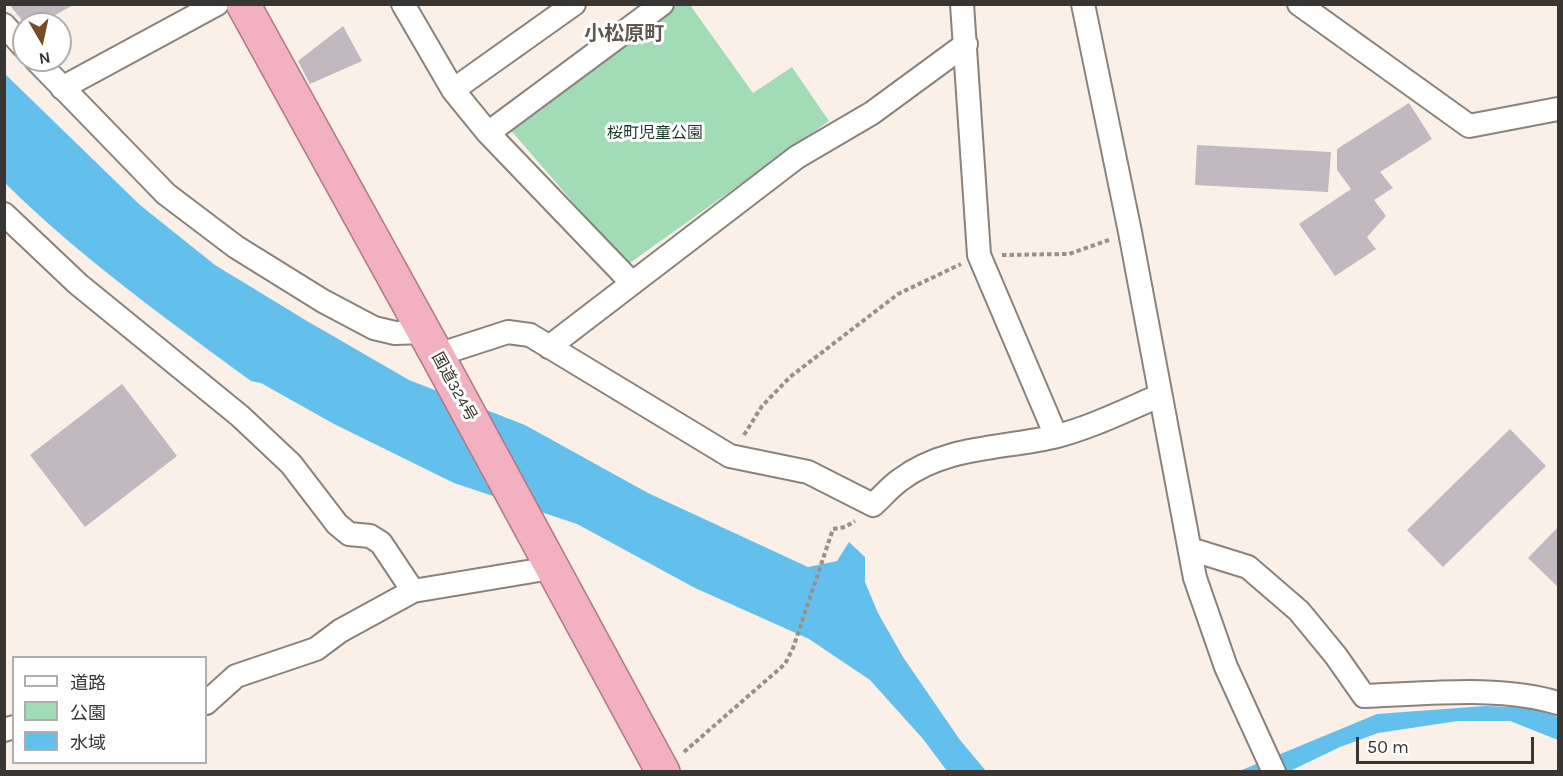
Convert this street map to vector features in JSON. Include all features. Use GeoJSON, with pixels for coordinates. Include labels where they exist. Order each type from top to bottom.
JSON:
{"type":"FeatureCollection","features":[{"type":"Feature","properties":{"kind":"highway","name":"国道324号"},"geometry":{"type":"LineString","coordinates":[[243,4],[663,771]]}},
{"type":"Feature","properties":{"kind":"street"},"geometry":{"type":"LineString","coordinates":[[62,88],[217,4]]}},
{"type":"Feature","properties":{"kind":"street"},"geometry":{"type":"LineString","coordinates":[[403,4],[453,90],[488,132],[632,283]]}},
{"type":"Feature","properties":{"kind":"street"},"geometry":{"type":"LineString","coordinates":[[453,90],[574,4]]}},
{"type":"Feature","properties":{"kind":"street"},"geometry":{"type":"LineString","coordinates":[[488,132],[662,4]]}},
{"type":"Feature","properties":{"kind":"street"},"geometry":{"type":"LineString","coordinates":[[962,4],[979,255],[1056,436]]}},
{"type":"Feature","properties":{"kind":"street"},"geometry":{"type":"LineString","coordinates":[[1083,4],[1130,232],[1195,578],[1226,667],[1270,763]]}},
{"type":"Feature","properties":{"kind":"street"},"geometry":{"type":"LineString","coordinates":[[1299,4],[1469,126],[1558,109]]}},
{"type":"Feature","properties":{"kind":"street"},"geometry":{"type":"LineString","coordinates":[[549,347],[797,157],[872,113],[966,44]]}},
{"type":"Feature","properties":{"kind":"street"},"geometry":{"type":"LineString","coordinates":[[47,72],[166,194],[236,247],[323,301],[374,328],[395,333],[435,352],[508,333],[530,335],[730,456],[808,472],[873,505],[900,480],[930,462],[973,449],[1056,436],[1095,423],[1159,396]]}},
{"type":"Feature","properties":{"kind":"street"},"geometry":{"type":"LineString","coordinates":[[4,214],[78,284],[240,416],[291,464],[337,524],[349,534],[370,536],[381,543],[413,591]]}},
{"type":"Feature","properties":{"kind":"street"},"geometry":{"type":"LineString","coordinates":[[1190,549],[1248,567],[1299,611],[1336,656],[1364,696],[1500,692],[1534,695],[1558,703]]}},
{"type":"Feature","properties":{"kind":"street"},"geometry":{"type":"LineString","coordinates":[[207,702],[236,676],[316,649],[340,631],[413,591],[551,568]]}},
{"type":"Feature","properties":{"kind":"path"},"geometry":{"type":"LineString","coordinates":[[730,456],[762,406],[790,377],[898,294],[979,255],[1069,254],[1130,232]]}},
{"type":"Feature","properties":{"kind":"path"},"geometry":{"type":"LineString","coordinates":[[663,771],[785,664],[793,648],[833,529],[845,527],[861,517],[873,505]]}},
{"type":"Feature","properties":{"kind":"green space","name":"桜町児童公園"},"geometry":{"type":"Polygon","coordinates":[[[676,4],[690,5],[753,93],[792,67],[829,121],[627,265],[508,127],[676,4]]]}},
{"type":"Feature","properties":{"kind":"water"},"geometry":{"type":"Polygon","coordinates":[[[4,73],[140,205],[215,265],[409,380],[525,425],[648,493],[808,567],[837,561],[849,542],[865,557],[865,582],[878,613],[903,657],[960,740],[986,771],[947,771],[923,739],[870,680],[809,639],[695,588],[577,524],[454,483],[334,424],[261,383],[251,381],[94,262],[63,237],[5,183],[4,73]]]}},
{"type":"Feature","properties":{"kind":"water"},"geometry":{"type":"Polygon","coordinates":[[[1485,706],[1535,708],[1558,717],[1558,740],[1510,721],[1458,721],[1378,733],[1340,747],[1290,771],[1237,772],[1377,714],[1485,706]]]}},
{"type":"Feature","properties":{"kind":"building"},"geometry":{"type":"Polygon","coordinates":[[[9,4],[75,4],[61,12],[15,12],[9,4]]]}},
{"type":"Feature","properties":{"kind":"building"},"geometry":{"type":"Polygon","coordinates":[[[343,26],[362,61],[310,84],[298,61],[343,26]]]}},
{"type":"Feature","properties":{"kind":"building"},"geometry":{"type":"Polygon","coordinates":[[[1409,103],[1432,139],[1380,172],[1393,188],[1374,200],[1386,216],[1367,237],[1376,249],[1335,276],[1299,224],[1351,189],[1337,170],[1337,149],[1409,103]]]}},
{"type":"Feature","properties":{"kind":"building"},"geometry":{"type":"Polygon","coordinates":[[[1197,145],[1331,152],[1328,192],[1195,185],[1197,145]]]}},
{"type":"Feature","properties":{"kind":"building"},"geometry":{"type":"Polygon","coordinates":[[[122,384],[177,456],[85,527],[30,455],[122,384]]]}},
{"type":"Feature","properties":{"kind":"building"},"geometry":{"type":"Polygon","coordinates":[[[1510,429],[1546,466],[1443,567],[1407,530],[1510,429]]]}},
{"type":"Feature","properties":{"kind":"building"},"geometry":{"type":"Polygon","coordinates":[[[1558,527],[1558,587],[1528,558],[1558,527]]]}},
{"type":"Feature","properties":{"kind":"district","name":"小松原町"},"geometry":{"type":"Point","coordinates":[624,34]}}]}
